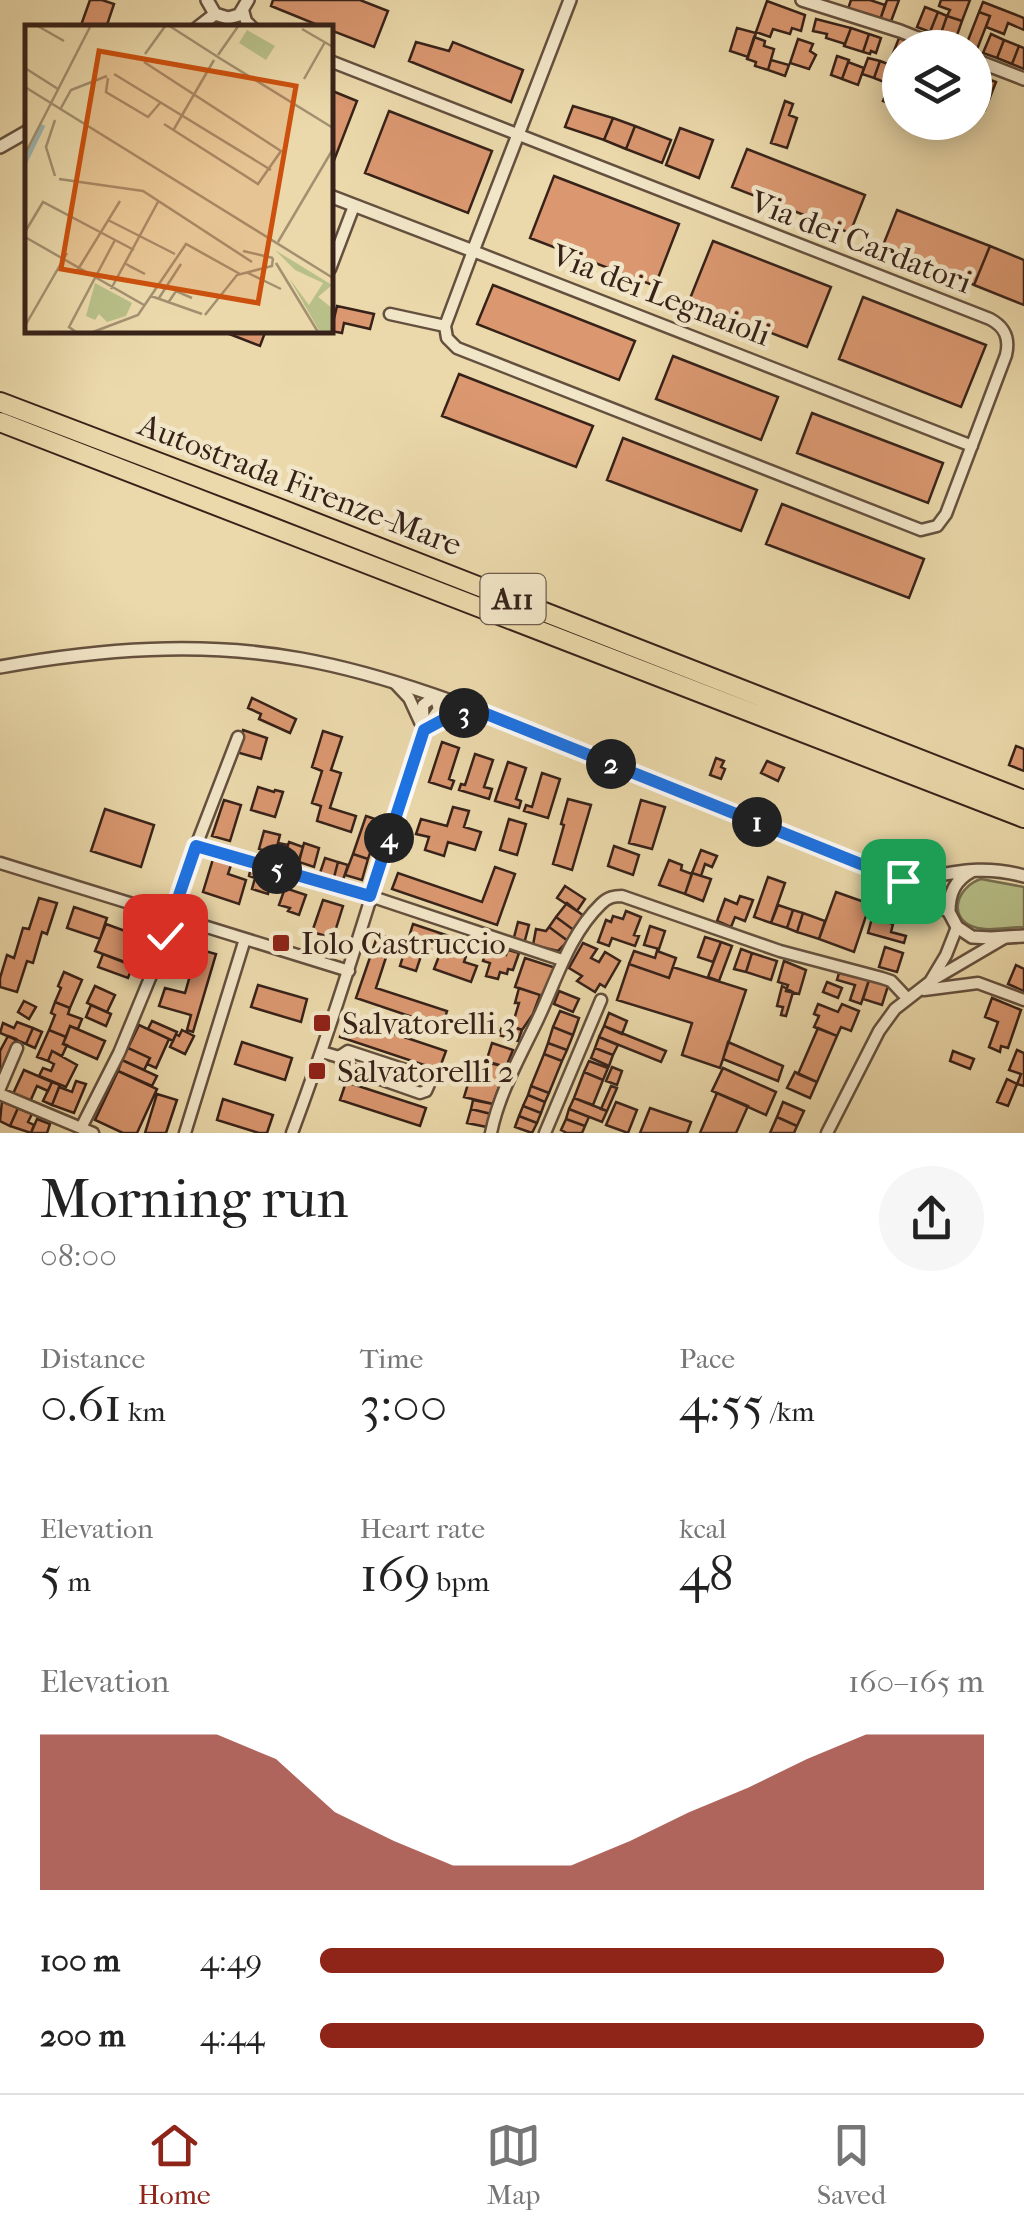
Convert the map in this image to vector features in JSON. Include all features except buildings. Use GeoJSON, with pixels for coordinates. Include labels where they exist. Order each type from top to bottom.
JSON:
{"type":"FeatureCollection","features":[{"type":"Feature","properties":{"kind":"highway","name":"Autostrada Firenze-Mare"},"geometry":{"type":"LineString","coordinates":[[0,402],[1024,800]]}},
{"type":"Feature","properties":{"kind":"highway","name":"Autostrada Firenze-Mare"},"geometry":{"type":"LineString","coordinates":[[0,422],[1024,818]]}},
{"type":"Feature","properties":{"kind":"street"},"geometry":{"type":"LineString","coordinates":[[206,0],[214,14],[221,17],[241,9]]}},
{"type":"Feature","properties":{"kind":"street"},"geometry":{"type":"LineString","coordinates":[[390,314],[445,326],[570,0]]}},
{"type":"Feature","properties":{"kind":"street"},"geometry":{"type":"LineString","coordinates":[[802,0],[897,30]]}},
{"type":"Feature","properties":{"kind":"street"},"geometry":{"type":"LineString","coordinates":[[201,25],[214,14]]}},
{"type":"Feature","properties":{"kind":"street","name":"Via dei Cardatori"},"geometry":{"type":"LineString","coordinates":[[332,62],[998,324],[1007,336],[1006,355],[943,521],[922,530],[457,348],[447,338],[445,326]]}},
{"type":"Feature","properties":{"kind":"street"},"geometry":{"type":"LineString","coordinates":[[992,66],[1024,78]]}},
{"type":"Feature","properties":{"kind":"street"},"geometry":{"type":"LineString","coordinates":[[0,148],[25,133]]}},
{"type":"Feature","properties":{"kind":"street","name":"Via dei Legnaioli"},"geometry":{"type":"LineString","coordinates":[[332,197],[972,446]]}},
{"type":"Feature","properties":{"kind":"street"},"geometry":{"type":"LineString","coordinates":[[332,265],[354,206]]}},
{"type":"Feature","properties":{"kind":"street"},"geometry":{"type":"LineString","coordinates":[[0,667],[103,652],[200,650],[298,658],[394,682],[479,711],[903,881],[949,912],[957,926],[972,936],[1024,936]]}},
{"type":"Feature","properties":{"kind":"street"},"geometry":{"type":"LineString","coordinates":[[394,682],[408,698],[424,730]]}},
{"type":"Feature","properties":{"kind":"street"},"geometry":{"type":"LineString","coordinates":[[292,1133],[349,971],[424,730],[439,708],[435,696]]}},
{"type":"Feature","properties":{"kind":"street"},"geometry":{"type":"LineString","coordinates":[[424,730],[450,716],[479,711]]}},
{"type":"Feature","properties":{"kind":"street"},"geometry":{"type":"LineString","coordinates":[[80,1128],[119,1053],[150,978],[238,737]]}},
{"type":"Feature","properties":{"kind":"street"},"geometry":{"type":"LineString","coordinates":[[196,846],[370,896],[562,960]]}},
{"type":"Feature","properties":{"kind":"street"},"geometry":{"type":"LineString","coordinates":[[0,863],[349,971]]}},
{"type":"Feature","properties":{"kind":"street"},"geometry":{"type":"LineString","coordinates":[[903,881],[977,869],[1024,868]]}},
{"type":"Feature","properties":{"kind":"street"},"geometry":{"type":"LineString","coordinates":[[949,912],[954,884],[977,869]]}},
{"type":"Feature","properties":{"kind":"street"},"geometry":{"type":"LineString","coordinates":[[1002,870],[1024,876]]}},
{"type":"Feature","properties":{"kind":"street"},"geometry":{"type":"LineString","coordinates":[[491,1133],[503,1095],[562,960],[602,902],[614,896],[780,951],[891,981],[910,996]]}},
{"type":"Feature","properties":{"kind":"street"},"geometry":{"type":"LineString","coordinates":[[931,981],[957,926]]}},
{"type":"Feature","properties":{"kind":"street"},"geometry":{"type":"LineString","coordinates":[[826,1133],[879,1031],[895,1009],[931,981],[1006,936]]}},
{"type":"Feature","properties":{"kind":"street"},"geometry":{"type":"LineString","coordinates":[[185,1133],[245,940]]}},
{"type":"Feature","properties":{"kind":"street"},"geometry":{"type":"LineString","coordinates":[[978,954],[973,970],[978,983]]}},
{"type":"Feature","properties":{"kind":"street"},"geometry":{"type":"LineString","coordinates":[[910,996],[933,988],[978,983],[1024,1000]]}},
{"type":"Feature","properties":{"kind":"street"},"geometry":{"type":"LineString","coordinates":[[546,1133],[600,1000]]}},
{"type":"Feature","properties":{"kind":"street"},"geometry":{"type":"LineString","coordinates":[[18,1048],[0,1091],[93,1133]]}},
{"type":"Feature","properties":{"kind":"street"},"geometry":{"type":"LineString","coordinates":[[348,1051],[430,1082],[426,1091],[420,1093],[342,1066],[339,1057],[348,1051]]}},
{"type":"Feature","properties":{"kind":"street"},"geometry":{"type":"LineString","coordinates":[[322,1052],[339,1057]]}},
{"type":"Feature","properties":{"kind":"street"},"geometry":{"type":"LineString","coordinates":[[379,1080],[386,1064]]}},
{"type":"Feature","properties":{"kind":"green space"},"geometry":{"type":"Polygon","coordinates":[[[981,879],[1024,887],[1024,927],[985,929],[965,922],[958,902],[966,888],[981,879]]]}},
{"type":"Feature","properties":{"kind":"place","name":"Iolo Castruccio"},"geometry":{"type":"Point","coordinates":[281,943]}},
{"type":"Feature","properties":{"kind":"place","name":"Salvatorelli 3"},"geometry":{"type":"Point","coordinates":[322,1023]}},
{"type":"Feature","properties":{"kind":"place","name":"Salvatorelli 2"},"geometry":{"type":"Point","coordinates":[317,1071]}},
{"type":"Feature","properties":{"kind":"route"},"geometry":{"type":"LineString","coordinates":[[165,936],[196,846],[370,896],[424,730],[450,716],[479,711],[903,881]]}}]}
